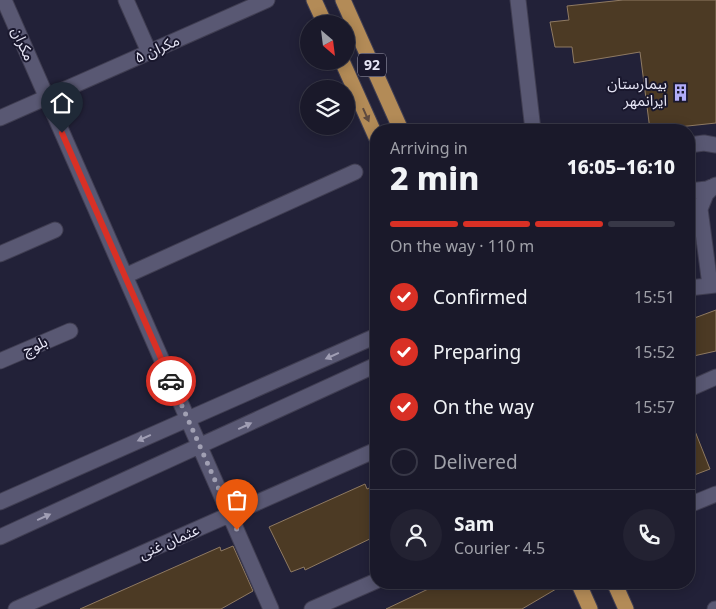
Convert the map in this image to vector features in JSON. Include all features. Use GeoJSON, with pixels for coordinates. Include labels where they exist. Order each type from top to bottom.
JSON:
{"type":"FeatureCollection","features":[{"type":"Feature","properties":{"kind":"main road"},"geometry":{"type":"LineString","coordinates":[[314,0],[321,15]]}},
{"type":"Feature","properties":{"kind":"main road","name":"92"},"geometry":{"type":"LineString","coordinates":[[343,0],[398,124]]}},
{"type":"Feature","properties":{"kind":"main road","name":"92"},"geometry":{"type":"LineString","coordinates":[[346,70],[370,124]]}},
{"type":"Feature","properties":{"kind":"main road"},"geometry":{"type":"LineString","coordinates":[[581,589],[590,609]]}},
{"type":"Feature","properties":{"kind":"main road"},"geometry":{"type":"LineString","coordinates":[[617,589],[626,609]]}},
{"type":"Feature","properties":{"kind":"street","name":"مکران"},"geometry":{"type":"LineString","coordinates":[[4,0],[272,609]]}},
{"type":"Feature","properties":{"kind":"street"},"geometry":{"type":"LineString","coordinates":[[126,0],[149,52]]}},
{"type":"Feature","properties":{"kind":"street","name":"مکران ۵"},"geometry":{"type":"LineString","coordinates":[[0,118],[267,0]]}},
{"type":"Feature","properties":{"kind":"street"},"geometry":{"type":"LineString","coordinates":[[518,0],[532,124]]}},
{"type":"Feature","properties":{"kind":"street"},"geometry":{"type":"LineString","coordinates":[[695,144],[704,143],[716,145]]}},
{"type":"Feature","properties":{"kind":"street"},"geometry":{"type":"LineString","coordinates":[[125,276],[355,172]]}},
{"type":"Feature","properties":{"kind":"street"},"geometry":{"type":"LineString","coordinates":[[695,190],[715,185]]}},
{"type":"Feature","properties":{"kind":"street"},"geometry":{"type":"LineString","coordinates":[[700,209],[706,194],[715,185]]}},
{"type":"Feature","properties":{"kind":"street"},"geometry":{"type":"LineString","coordinates":[[695,201],[700,209],[713,285],[695,287]]}},
{"type":"Feature","properties":{"kind":"street"},"geometry":{"type":"LineString","coordinates":[[0,254],[54,230]]}},
{"type":"Feature","properties":{"kind":"street","name":"بلوچ"},"geometry":{"type":"LineString","coordinates":[[0,361],[70,331]]}},
{"type":"Feature","properties":{"kind":"street"},"geometry":{"type":"LineString","coordinates":[[0,502],[370,339]]}},
{"type":"Feature","properties":{"kind":"street"},"geometry":{"type":"LineString","coordinates":[[0,537],[370,368]]}},
{"type":"Feature","properties":{"kind":"street"},"geometry":{"type":"LineString","coordinates":[[695,386],[716,377]]}},
{"type":"Feature","properties":{"kind":"street","name":"عثمان غنی"},"geometry":{"type":"LineString","coordinates":[[16,609],[370,453]]}},
{"type":"Feature","properties":{"kind":"street"},"geometry":{"type":"LineString","coordinates":[[695,503],[716,494]]}},
{"type":"Feature","properties":{"kind":"street"},"geometry":{"type":"LineString","coordinates":[[312,609],[370,584]]}},
{"type":"Feature","properties":{"kind":"building","name":"بیمارستان ایرانمهر"},"geometry":{"type":"Polygon","coordinates":[[[623,0],[716,0],[716,123],[695,125],[649,124],[640,52],[574,63],[572,47],[555,47],[550,22],[569,20],[567,6],[623,0]]]}},
{"type":"Feature","properties":{"kind":"building"},"geometry":{"type":"Polygon","coordinates":[[[716,310],[716,351],[695,356],[695,318],[716,310]]]}},
{"type":"Feature","properties":{"kind":"building"},"geometry":{"type":"Polygon","coordinates":[[[695,431],[710,469],[695,475],[695,431]]]}},
{"type":"Feature","properties":{"kind":"building"},"geometry":{"type":"Polygon","coordinates":[[[365,484],[367,489],[370,488],[370,539],[305,570],[304,567],[291,572],[269,527],[365,484]]]}},
{"type":"Feature","properties":{"kind":"building"},"geometry":{"type":"Polygon","coordinates":[[[233,546],[253,591],[221,609],[80,609],[220,547],[221,551],[233,546]]]}},
{"type":"Feature","properties":{"kind":"building"},"geometry":{"type":"Polygon","coordinates":[[[428,589],[556,589],[522,609],[386,609],[428,589]]]}},
{"type":"Feature","properties":{"kind":"way so far"},"geometry":{"type":"LineString","coordinates":[[171,381],[237,530]]}},
{"type":"Feature","properties":{"kind":"place","name":"بیمارستان ایرانمهر"},"geometry":{"type":"Point","coordinates":[681,93]}},
{"type":"Feature","properties":{"kind":"route"},"geometry":{"type":"LineString","coordinates":[[62,133],[171,381]]}}]}
